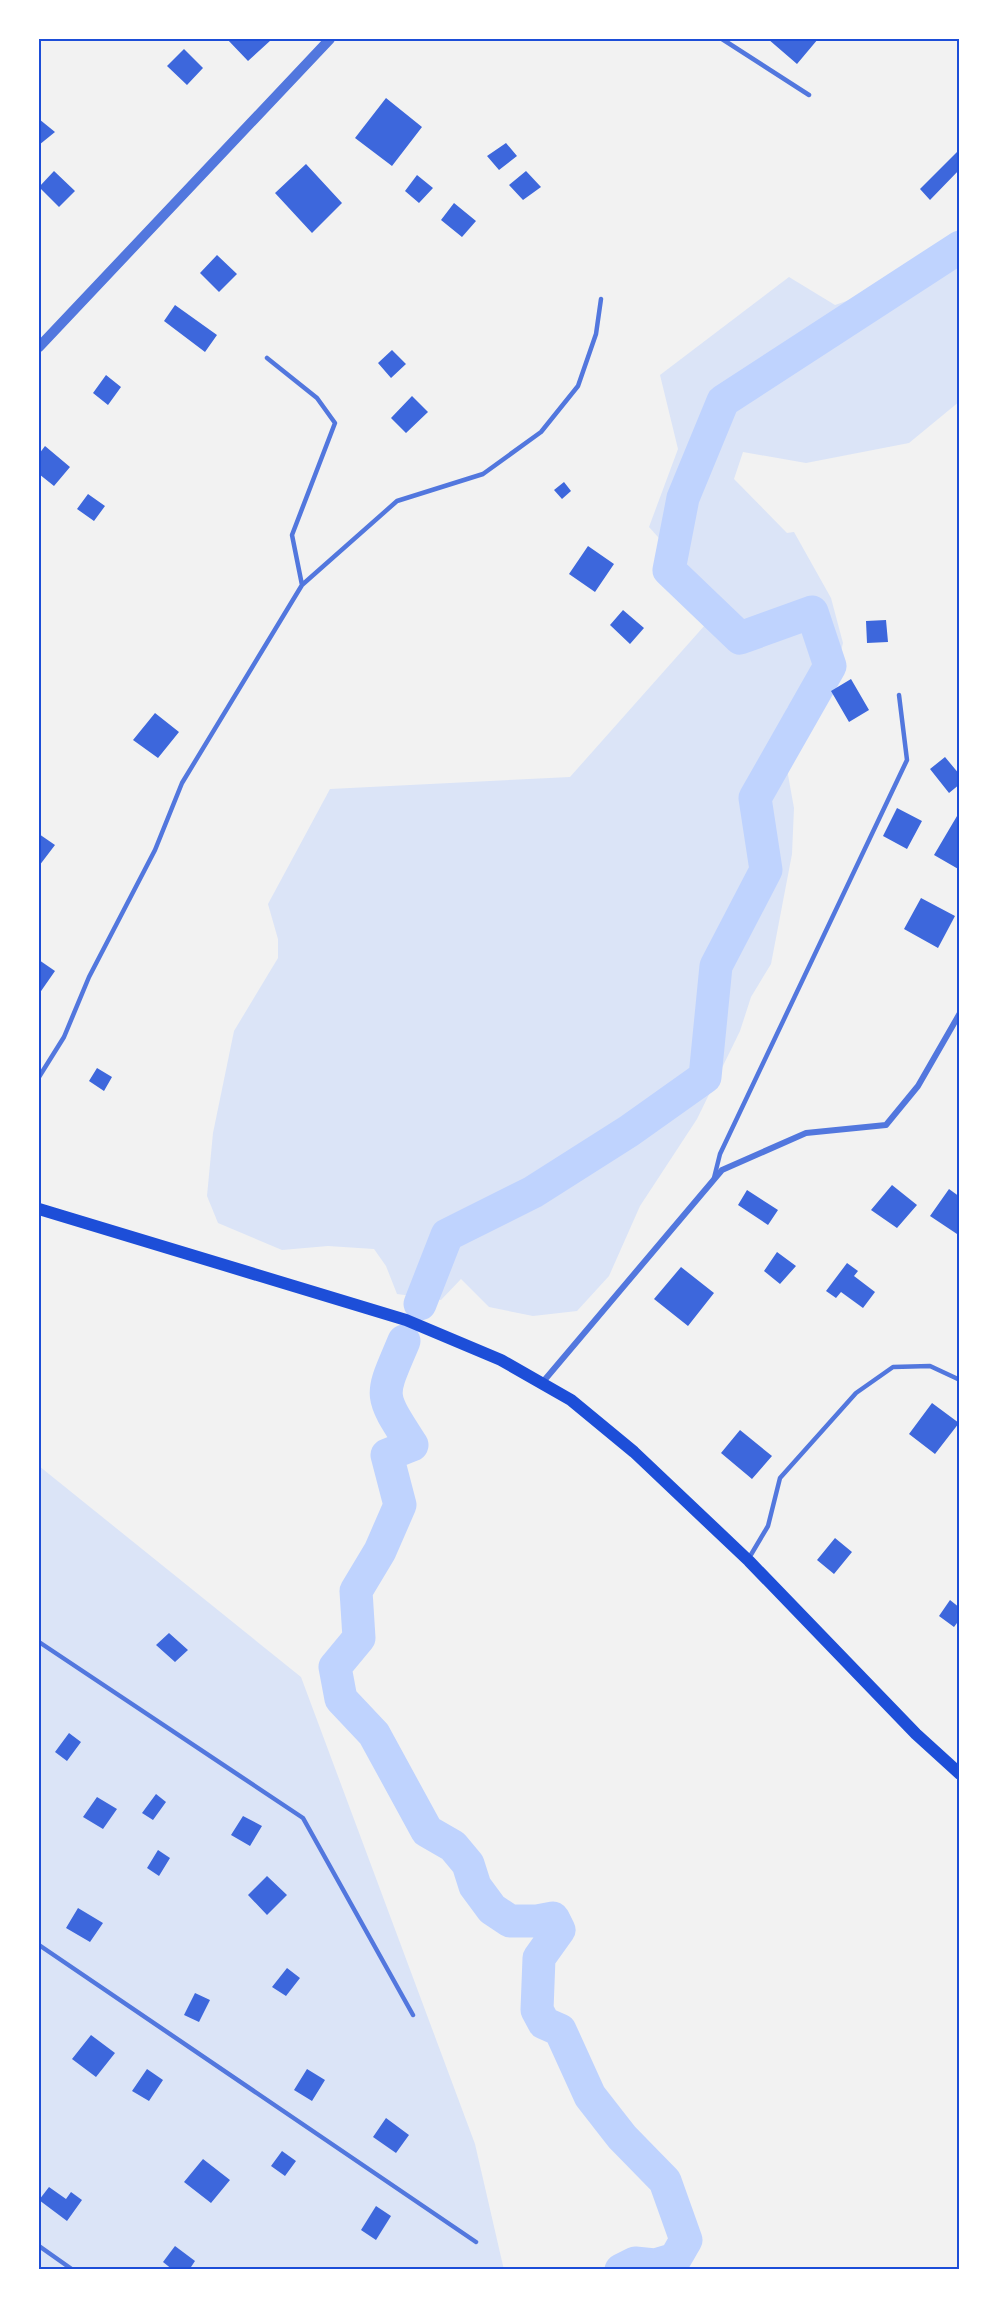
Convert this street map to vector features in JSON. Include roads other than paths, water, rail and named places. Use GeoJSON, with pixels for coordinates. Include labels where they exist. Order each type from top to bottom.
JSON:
{"type":"FeatureCollection","features":[{"type":"Feature","properties":{"kind":"main road"},"geometry":{"type":"LineString","coordinates":[[39,1209],[406,1320],[501,1360],[571,1400],[634,1452],[747,1560],[916,1734],[960,1774]]}},
{"type":"Feature","properties":{"kind":"street"},"geometry":{"type":"LineString","coordinates":[[39,347],[330,39]]}},
{"type":"Feature","properties":{"kind":"street"},"geometry":{"type":"LineString","coordinates":[[542,1383],[722,1170],[806,1133],[886,1125],[918,1086],[960,1013]]}},
{"type":"Feature","properties":{"kind":"lane"},"geometry":{"type":"LineString","coordinates":[[723,39],[809,95]]}},
{"type":"Feature","properties":{"kind":"lane"},"geometry":{"type":"LineString","coordinates":[[39,1077],[64,1037],[89,977],[155,849],[182,783],[302,585],[398,501],[483,474],[541,432],[578,386],[596,334],[601,299]]}},
{"type":"Feature","properties":{"kind":"lane"},"geometry":{"type":"LineString","coordinates":[[267,358],[317,398],[335,423],[292,535],[302,585]]}},
{"type":"Feature","properties":{"kind":"lane"},"geometry":{"type":"LineString","coordinates":[[713,1180],[720,1154],[907,760],[899,695]]}},
{"type":"Feature","properties":{"kind":"lane"},"geometry":{"type":"LineString","coordinates":[[747,1560],[768,1526],[780,1478],[856,1393],[893,1367],[930,1366],[960,1380]]}},
{"type":"Feature","properties":{"kind":"lane"},"geometry":{"type":"LineString","coordinates":[[39,1642],[303,1818],[413,2015]]}},
{"type":"Feature","properties":{"kind":"lane"},"geometry":{"type":"LineString","coordinates":[[39,1945],[476,2242]]}},
{"type":"Feature","properties":{"kind":"lane"},"geometry":{"type":"LineString","coordinates":[[39,2246],[73,2270]]}},
{"type":"Feature","properties":{"kind":"waterway"},"geometry":{"type":"LineString","coordinates":[[420,1304],[447,1235],[533,1192],[629,1131],[705,1077],[716,966],[766,870],[755,798],[830,666],[812,612],[740,638],[669,570],[683,498],[723,401],[960,247]]}},
{"type":"Feature","properties":{"kind":"waterway"},"geometry":{"type":"LineString","coordinates":[[404,1341],[390,1374],[386,1394],[393,1414],[412,1445],[387,1455],[400,1505],[380,1551],[356,1591],[359,1638],[335,1667],[341,1699],[374,1734],[427,1831],[453,1846],[468,1864],[475,1886],[492,1909],[510,1921],[537,1921],[553,1918],[559,1930],[539,1958],[537,2010],[544,2023],[560,2030],[590,2096],[622,2137],[665,2181],[686,2240],[675,2259],[655,2265],[635,2263],[621,2270]]}}]}
